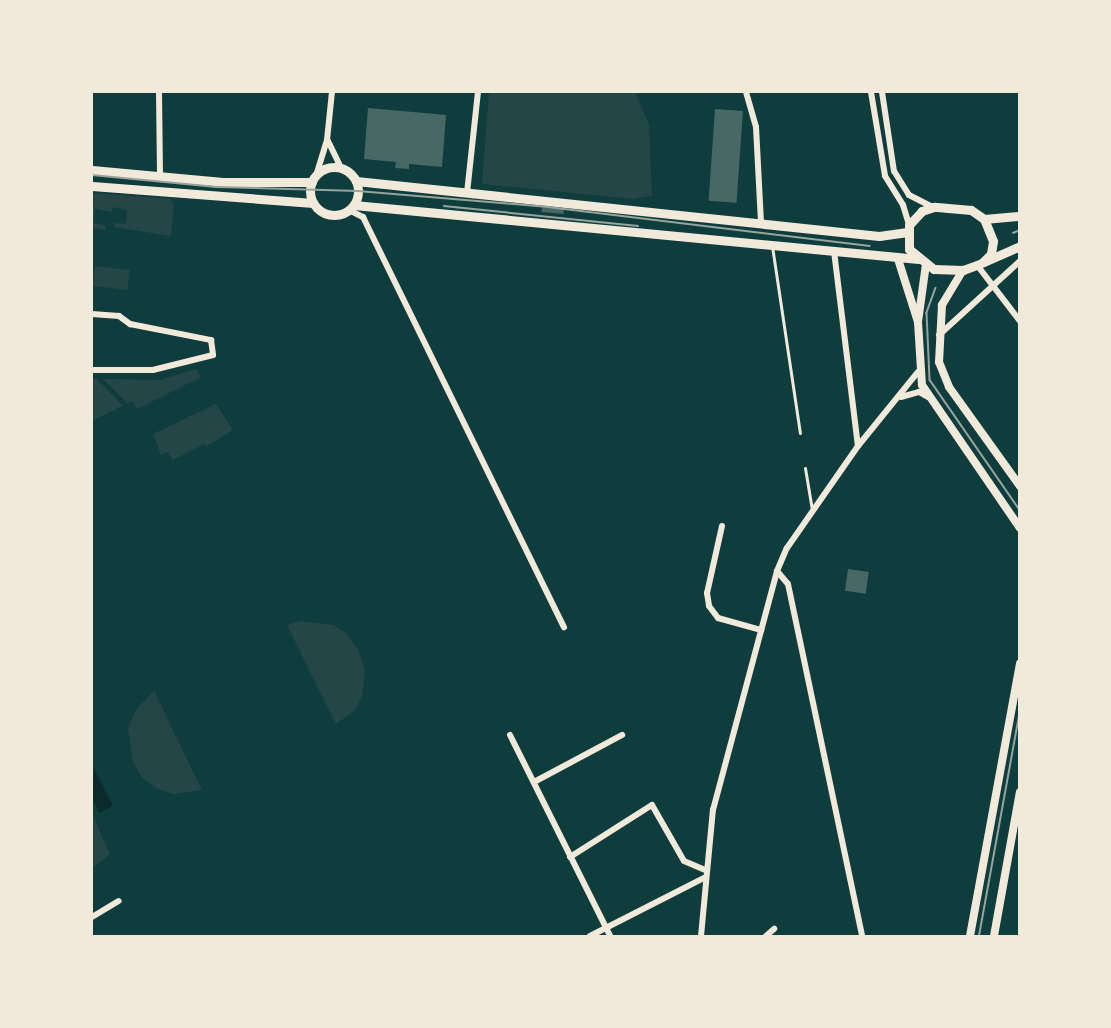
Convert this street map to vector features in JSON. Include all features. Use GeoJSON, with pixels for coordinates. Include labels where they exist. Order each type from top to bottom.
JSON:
{"type":"FeatureCollection","features":[{"type":"Feature","properties":{"kind":"main road"},"geometry":{"type":"LineString","coordinates":[[92,170],[160,177],[314,179],[328,168],[341,168],[356,181],[879,236],[908,229],[922,212],[934,207],[971,210],[984,219],[993,241],[991,254],[980,264]]}},
{"type":"Feature","properties":{"kind":"main road"},"geometry":{"type":"LineString","coordinates":[[313,203],[314,179]]}},
{"type":"Feature","properties":{"kind":"main road"},"geometry":{"type":"LineString","coordinates":[[352,207],[356,181]]}},
{"type":"Feature","properties":{"kind":"main road"},"geometry":{"type":"LineString","coordinates":[[92,186],[313,203],[330,215],[352,207],[772,244],[922,262],[945,270],[963,270],[1020,246]]}},
{"type":"Feature","properties":{"kind":"main road"},"geometry":{"type":"LineString","coordinates":[[984,219],[1020,216]]}},
{"type":"Feature","properties":{"kind":"main road"},"geometry":{"type":"LineString","coordinates":[[908,229],[909,249],[922,262]]}},
{"type":"Feature","properties":{"kind":"street"},"geometry":{"type":"LineString","coordinates":[[159,92],[160,177]]}},
{"type":"Feature","properties":{"kind":"street"},"geometry":{"type":"LineString","coordinates":[[314,179],[327,140],[332,92]]}},
{"type":"Feature","properties":{"kind":"street"},"geometry":{"type":"LineString","coordinates":[[467,194],[478,92]]}},
{"type":"Feature","properties":{"kind":"street"},"geometry":{"type":"LineString","coordinates":[[746,92],[756,127],[761,224]]}},
{"type":"Feature","properties":{"kind":"street"},"geometry":{"type":"LineString","coordinates":[[871,92],[885,176],[903,205],[908,229]]}},
{"type":"Feature","properties":{"kind":"street"},"geometry":{"type":"LineString","coordinates":[[882,92],[894,171],[909,195],[934,207]]}},
{"type":"Feature","properties":{"kind":"street"},"geometry":{"type":"LineString","coordinates":[[327,140],[341,168]]}},
{"type":"Feature","properties":{"kind":"street"},"geometry":{"type":"LineString","coordinates":[[352,207],[363,217],[564,627]]}},
{"type":"Feature","properties":{"kind":"street"},"geometry":{"type":"LineString","coordinates":[[834,251],[858,447]]}},
{"type":"Feature","properties":{"kind":"street"},"geometry":{"type":"LineString","coordinates":[[898,259],[918,322]]}},
{"type":"Feature","properties":{"kind":"street"},"geometry":{"type":"LineString","coordinates":[[938,335],[1020,261]]}},
{"type":"Feature","properties":{"kind":"street"},"geometry":{"type":"LineString","coordinates":[[922,262],[918,322],[918,372],[928,397],[1020,528]]}},
{"type":"Feature","properties":{"kind":"street"},"geometry":{"type":"LineString","coordinates":[[980,264],[1020,321]]}},
{"type":"Feature","properties":{"kind":"street"},"geometry":{"type":"LineString","coordinates":[[963,270],[942,305],[938,335],[939,362],[949,387],[1020,486]]}},
{"type":"Feature","properties":{"kind":"street"},"geometry":{"type":"LineString","coordinates":[[92,314],[119,316],[130,324],[211,340],[213,355],[153,370],[92,370]]}},
{"type":"Feature","properties":{"kind":"street"},"geometry":{"type":"LineString","coordinates":[[701,936],[705,874],[718,790],[777,571],[787,548],[858,447],[918,372]]}},
{"type":"Feature","properties":{"kind":"street"},"geometry":{"type":"LineString","coordinates":[[898,399],[910,392],[928,397]]}},
{"type":"Feature","properties":{"kind":"street"},"geometry":{"type":"LineString","coordinates":[[722,526],[707,593],[709,606],[718,618],[761,630]]}},
{"type":"Feature","properties":{"kind":"street"},"geometry":{"type":"LineString","coordinates":[[777,571],[788,584],[862,936]]}},
{"type":"Feature","properties":{"kind":"street"},"geometry":{"type":"LineString","coordinates":[[970,936],[1020,664]]}},
{"type":"Feature","properties":{"kind":"street"},"geometry":{"type":"LineString","coordinates":[[510,735],[610,936]]}},
{"type":"Feature","properties":{"kind":"street"},"geometry":{"type":"LineString","coordinates":[[534,782],[622,735]]}},
{"type":"Feature","properties":{"kind":"street"},"geometry":{"type":"LineString","coordinates":[[994,936],[1020,792]]}},
{"type":"Feature","properties":{"kind":"street"},"geometry":{"type":"LineString","coordinates":[[570,857],[652,805],[684,861],[705,874]]}},
{"type":"Feature","properties":{"kind":"street"},"geometry":{"type":"LineString","coordinates":[[590,936],[705,874]]}},
{"type":"Feature","properties":{"kind":"street"},"geometry":{"type":"LineString","coordinates":[[92,916],[119,901]]}},
{"type":"Feature","properties":{"kind":"street"},"geometry":{"type":"LineString","coordinates":[[766,936],[774,929]]}},
{"type":"Feature","properties":{"kind":"lane"},"geometry":{"type":"LineString","coordinates":[[772,244],[800,433]]}},
{"type":"Feature","properties":{"kind":"lane"},"geometry":{"type":"LineString","coordinates":[[805,468],[812,512]]}},
{"type":"Feature","properties":{"kind":"shaded area"},"geometry":{"type":"Polygon","coordinates":[[[489,92],[635,92],[649,125],[652,196],[633,199],[482,184],[489,92]]]}},
{"type":"Feature","properties":{"kind":"shaded area"},"geometry":{"type":"Polygon","coordinates":[[[92,193],[170,199],[174,205],[171,236],[114,227],[115,223],[126,224],[127,210],[113,207],[112,212],[95,209],[94,223],[105,225],[105,230],[92,228],[92,193]]]}},
{"type":"Feature","properties":{"kind":"shaded area"},"geometry":{"type":"Polygon","coordinates":[[[95,266],[130,270],[127,290],[93,286],[95,266]]]}},
{"type":"Feature","properties":{"kind":"shaded area"},"geometry":{"type":"Polygon","coordinates":[[[196,369],[201,377],[137,409],[133,401],[127,403],[103,379],[160,380],[196,369]]]}},
{"type":"Feature","properties":{"kind":"shaded area"},"geometry":{"type":"Polygon","coordinates":[[[92,379],[97,379],[123,406],[92,421],[92,379]]]}},
{"type":"Feature","properties":{"kind":"shaded area"},"geometry":{"type":"Polygon","coordinates":[[[216,404],[233,430],[206,447],[204,444],[173,460],[168,452],[161,455],[153,434],[216,404]]]}},
{"type":"Feature","properties":{"kind":"shaded area"},"geometry":{"type":"Polygon","coordinates":[[[301,621],[334,625],[347,634],[358,649],[365,670],[362,697],[354,711],[336,724],[287,625],[301,621]]]}},
{"type":"Feature","properties":{"kind":"shaded area"},"geometry":{"type":"Polygon","coordinates":[[[154,691],[202,790],[173,794],[158,789],[142,778],[133,762],[128,728],[135,711],[154,691]]]}},
{"type":"Feature","properties":{"kind":"shaded area"},"geometry":{"type":"Polygon","coordinates":[[[94,768],[113,806],[99,813],[92,798],[94,768]]]}},
{"type":"Feature","properties":{"kind":"shaded area"},"geometry":{"type":"Polygon","coordinates":[[[92,814],[110,854],[92,868],[92,814]]]}},
{"type":"Feature","properties":{"kind":"building"},"geometry":{"type":"Polygon","coordinates":[[[368,108],[446,115],[442,167],[409,164],[409,169],[395,168],[396,162],[364,159],[368,108]]]}},
{"type":"Feature","properties":{"kind":"building"},"geometry":{"type":"Polygon","coordinates":[[[715,109],[743,111],[737,203],[709,201],[715,109]]]}},
{"type":"Feature","properties":{"kind":"building"},"geometry":{"type":"Polygon","coordinates":[[[542,207],[564,209],[563,214],[542,212],[542,207]]]}},
{"type":"Feature","properties":{"kind":"building"},"geometry":{"type":"Polygon","coordinates":[[[848,569],[869,572],[866,594],[845,591],[848,569]]]}},
{"type":"Feature","properties":{"kind":"tram line"},"geometry":{"type":"LineString","coordinates":[[92,175],[216,187],[358,191],[548,207],[870,246]]}},
{"type":"Feature","properties":{"kind":"tram line"},"geometry":{"type":"LineString","coordinates":[[444,206],[638,226]]}},
{"type":"Feature","properties":{"kind":"tram line"},"geometry":{"type":"LineString","coordinates":[[1013,233],[1020,230]]}},
{"type":"Feature","properties":{"kind":"tram line"},"geometry":{"type":"LineString","coordinates":[[936,288],[927,313],[930,380],[1020,510]]}},
{"type":"Feature","properties":{"kind":"tram line"},"geometry":{"type":"LineString","coordinates":[[979,936],[1020,711]]}}]}
